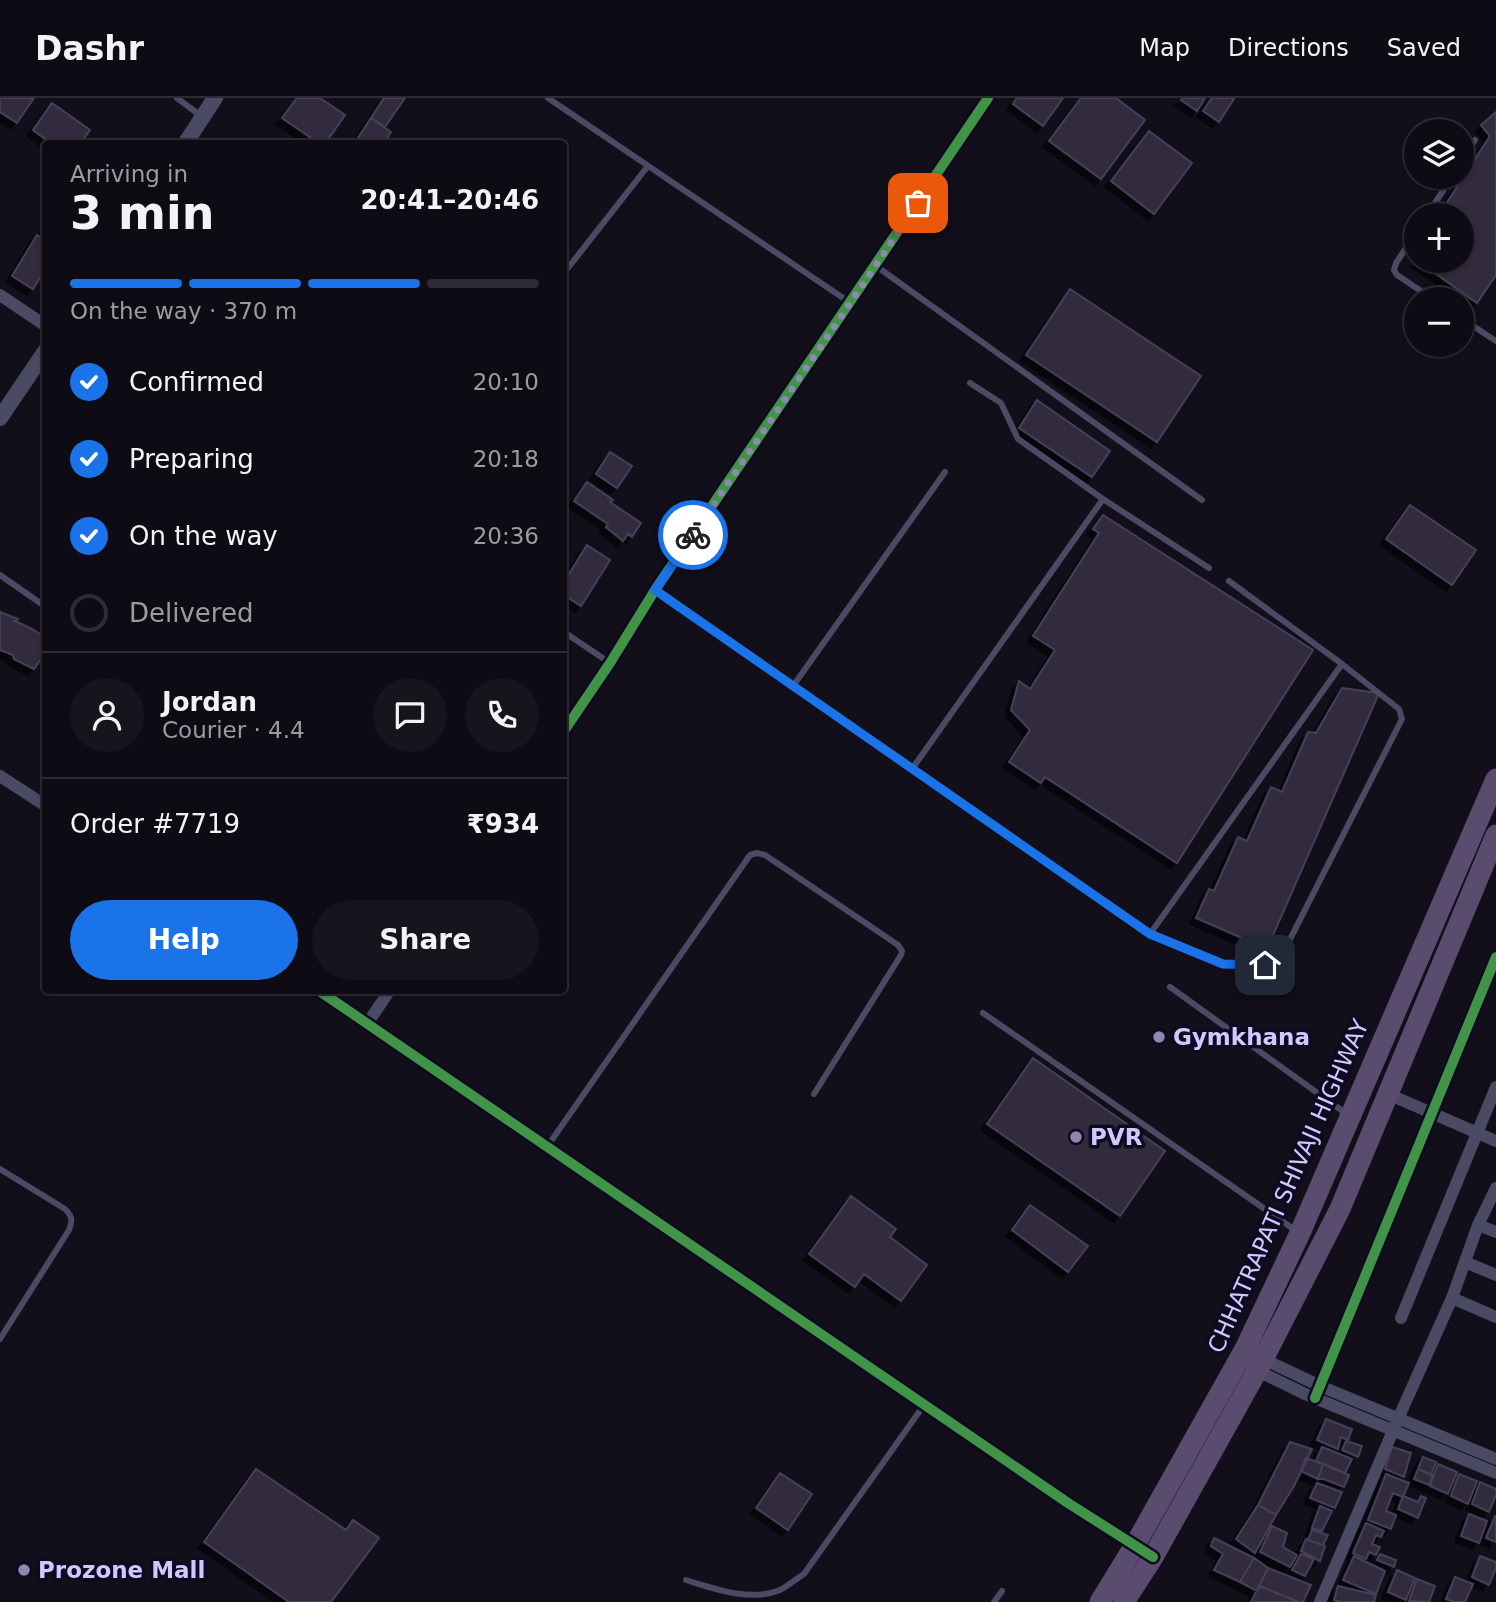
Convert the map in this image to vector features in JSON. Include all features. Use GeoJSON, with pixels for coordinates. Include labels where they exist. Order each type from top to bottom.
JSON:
{"type":"FeatureCollection","features":[{"type":"Feature","properties":{"kind":"main road","name":"CHHATRAPATI SHIVAJI HIGHWAY"},"geometry":{"type":"LineString","coordinates":[[1251,1360],[1300,1233],[1496,779]]}},
{"type":"Feature","properties":{"kind":"main road","name":"CHHATRAPATI SHIVAJI HIGHWAY"},"geometry":{"type":"LineString","coordinates":[[1124,1602],[1144,1551],[1251,1360],[1340,1209],[1496,835]]}},
{"type":"Feature","properties":{"kind":"main road","name":"CHHATRAPATI SHIVAJI HIGHWAY"},"geometry":{"type":"LineString","coordinates":[[1100,1602],[1144,1551]]}},
{"type":"Feature","properties":{"kind":"street"},"geometry":{"type":"LineString","coordinates":[[188,140],[215,98]]}},
{"type":"Feature","properties":{"kind":"street"},"geometry":{"type":"LineString","coordinates":[[567,728],[655,590],[988,98]]}},
{"type":"Feature","properties":{"kind":"street"},"geometry":{"type":"LineString","coordinates":[[0,295],[42,323]]}},
{"type":"Feature","properties":{"kind":"street"},"geometry":{"type":"LineString","coordinates":[[0,418],[42,356]]}},
{"type":"Feature","properties":{"kind":"street"},"geometry":{"type":"LineString","coordinates":[[0,776],[42,803]]}},
{"type":"Feature","properties":{"kind":"street"},"geometry":{"type":"LineString","coordinates":[[1318,1392],[1496,957]]}},
{"type":"Feature","properties":{"kind":"street"},"geometry":{"type":"LineString","coordinates":[[324,994],[1068,1503],[1144,1551]]}},
{"type":"Feature","properties":{"kind":"street"},"geometry":{"type":"LineString","coordinates":[[367,1024],[387,994]]}},
{"type":"Feature","properties":{"kind":"street"},"geometry":{"type":"LineString","coordinates":[[1401,1318],[1495,1092]]}},
{"type":"Feature","properties":{"kind":"street"},"geometry":{"type":"LineString","coordinates":[[1388,1094],[1496,1141]]}},
{"type":"Feature","properties":{"kind":"street"},"geometry":{"type":"LineString","coordinates":[[1320,1602],[1395,1424],[1452,1298],[1478,1225],[1496,1188]]}},
{"type":"Feature","properties":{"kind":"street"},"geometry":{"type":"LineString","coordinates":[[1478,1225],[1496,1233]]}},
{"type":"Feature","properties":{"kind":"street"},"geometry":{"type":"LineString","coordinates":[[1465,1262],[1496,1275]]}},
{"type":"Feature","properties":{"kind":"street"},"geometry":{"type":"LineString","coordinates":[[1452,1298],[1496,1317]]}},
{"type":"Feature","properties":{"kind":"street"},"geometry":{"type":"LineString","coordinates":[[1251,1360],[1395,1424],[1496,1473]]}},
{"type":"Feature","properties":{"kind":"street"},"geometry":{"type":"LineString","coordinates":[[1395,1424],[1496,1459]]}},
{"type":"Feature","properties":{"kind":"lane"},"geometry":{"type":"LineString","coordinates":[[177,98],[203,117]]}},
{"type":"Feature","properties":{"kind":"lane"},"geometry":{"type":"LineString","coordinates":[[548,98],[851,303]]}},
{"type":"Feature","properties":{"kind":"lane"},"geometry":{"type":"LineString","coordinates":[[567,269],[648,166]]}},
{"type":"Feature","properties":{"kind":"lane"},"geometry":{"type":"LineString","coordinates":[[1404,251],[1394,270],[1415,287]]}},
{"type":"Feature","properties":{"kind":"lane"},"geometry":{"type":"LineString","coordinates":[[876,266],[1202,500]]}},
{"type":"Feature","properties":{"kind":"lane"},"geometry":{"type":"LineString","coordinates":[[1474,327],[1496,341]]}},
{"type":"Feature","properties":{"kind":"lane"},"geometry":{"type":"LineString","coordinates":[[970,383],[1001,403],[1018,439],[1102,499],[1209,568]]}},
{"type":"Feature","properties":{"kind":"lane"},"geometry":{"type":"LineString","coordinates":[[793,686],[944,472]]}},
{"type":"Feature","properties":{"kind":"lane"},"geometry":{"type":"LineString","coordinates":[[912,769],[1102,499]]}},
{"type":"Feature","properties":{"kind":"lane"},"geometry":{"type":"LineString","coordinates":[[0,575],[42,604]]}},
{"type":"Feature","properties":{"kind":"lane"},"geometry":{"type":"LineString","coordinates":[[655,590],[1150,934],[1223,964],[1265,965],[1281,957],[1402,719],[1399,709],[1229,581]]}},
{"type":"Feature","properties":{"kind":"lane"},"geometry":{"type":"LineString","coordinates":[[567,634],[610,663]]}},
{"type":"Feature","properties":{"kind":"lane"},"geometry":{"type":"LineString","coordinates":[[1150,934],[1342,664]]}},
{"type":"Feature","properties":{"kind":"lane"},"geometry":{"type":"LineString","coordinates":[[547,1147],[750,855],[757,853],[765,855],[898,945],[902,951],[814,1094]]}},
{"type":"Feature","properties":{"kind":"lane"},"geometry":{"type":"LineString","coordinates":[[1170,987],[1350,1116]]}},
{"type":"Feature","properties":{"kind":"lane"},"geometry":{"type":"LineString","coordinates":[[983,1013],[1300,1233]]}},
{"type":"Feature","properties":{"kind":"lane"},"geometry":{"type":"LineString","coordinates":[[0,1169],[65,1209],[71,1215],[72,1222],[0,1339]]}},
{"type":"Feature","properties":{"kind":"lane"},"geometry":{"type":"LineString","coordinates":[[687,1580],[754,1598],[779,1591],[804,1574],[924,1405]]}},
{"type":"Feature","properties":{"kind":"lane"},"geometry":{"type":"LineString","coordinates":[[994,1602],[1002,1591]]}},
{"type":"Feature","properties":{"kind":"building"},"geometry":{"type":"Polygon","coordinates":[[[0,98],[34,98],[17,123],[0,112],[0,98]]]}},
{"type":"Feature","properties":{"kind":"building"},"geometry":{"type":"Polygon","coordinates":[[[297,98],[320,98],[345,115],[328,140],[314,140],[282,118],[297,98]]]}},
{"type":"Feature","properties":{"kind":"building"},"geometry":{"type":"Polygon","coordinates":[[[384,98],[405,98],[385,127],[371,118],[384,98]]]}},
{"type":"Feature","properties":{"kind":"building"},"geometry":{"type":"Polygon","coordinates":[[[1017,98],[1063,98],[1043,126],[1013,104],[1017,98]]]}},
{"type":"Feature","properties":{"kind":"building"},"geometry":{"type":"Polygon","coordinates":[[[1081,98],[1116,98],[1145,120],[1101,179],[1049,141],[1081,98]]]}},
{"type":"Feature","properties":{"kind":"building"},"geometry":{"type":"Polygon","coordinates":[[[1205,98],[1197,111],[1181,100],[1205,98]]]}},
{"type":"Feature","properties":{"kind":"building"},"geometry":{"type":"Polygon","coordinates":[[[1212,98],[1234,99],[1219,122],[1203,111],[1212,98]]]}},
{"type":"Feature","properties":{"kind":"building"},"geometry":{"type":"Polygon","coordinates":[[[52,103],[90,130],[83,140],[47,140],[33,130],[52,103]]]}},
{"type":"Feature","properties":{"kind":"building"},"geometry":{"type":"Polygon","coordinates":[[[1496,112],[1496,275],[1477,303],[1474,301],[1474,287],[1455,287],[1435,273],[1474,273],[1474,203],[1447,203],[1456,189],[1474,189],[1474,161],[1490,136],[1481,125],[1496,112]]]}},
{"type":"Feature","properties":{"kind":"building"},"geometry":{"type":"Polygon","coordinates":[[[371,118],[391,132],[386,140],[357,140],[371,118]]]}},
{"type":"Feature","properties":{"kind":"building"},"geometry":{"type":"Polygon","coordinates":[[[1149,131],[1192,163],[1154,214],[1111,181],[1149,131]]]}},
{"type":"Feature","properties":{"kind":"building"},"geometry":{"type":"Polygon","coordinates":[[[37,235],[42,238],[42,274],[33,289],[12,276],[37,235]]]}},
{"type":"Feature","properties":{"kind":"building"},"geometry":{"type":"Polygon","coordinates":[[[1070,289],[1201,376],[1157,442],[1026,355],[1070,289]]]}},
{"type":"Feature","properties":{"kind":"building"},"geometry":{"type":"Polygon","coordinates":[[[1037,400],[1110,451],[1092,477],[1019,428],[1037,400]]]}},
{"type":"Feature","properties":{"kind":"building"},"geometry":{"type":"Polygon","coordinates":[[[610,452],[632,466],[617,488],[596,474],[610,452]]]}},
{"type":"Feature","properties":{"kind":"building"},"geometry":{"type":"Polygon","coordinates":[[[587,482],[641,523],[632,537],[628,534],[623,541],[606,527],[608,524],[574,501],[587,482]]]}},
{"type":"Feature","properties":{"kind":"building"},"geometry":{"type":"Polygon","coordinates":[[[1410,505],[1476,550],[1452,585],[1386,539],[1410,505]]]}},
{"type":"Feature","properties":{"kind":"building"},"geometry":{"type":"Polygon","coordinates":[[[1103,515],[1313,650],[1177,863],[1045,777],[1041,783],[1009,762],[1030,730],[1011,710],[1019,681],[1030,689],[1055,650],[1033,636],[1099,533],[1093,529],[1103,515]]]}},
{"type":"Feature","properties":{"kind":"building"},"geometry":{"type":"Polygon","coordinates":[[[587,545],[610,560],[581,606],[567,597],[567,577],[587,545]]]}},
{"type":"Feature","properties":{"kind":"building"},"geometry":{"type":"Polygon","coordinates":[[[0,612],[18,619],[15,621],[42,635],[42,658],[34,669],[0,650],[0,612]]]}},
{"type":"Feature","properties":{"kind":"building"},"geometry":{"type":"Polygon","coordinates":[[[1342,688],[1379,693],[1267,949],[1196,918],[1209,889],[1214,891],[1238,837],[1247,841],[1271,787],[1282,792],[1308,732],[1316,733],[1342,688]]]}},
{"type":"Feature","properties":{"kind":"building","name":"PVR"},"geometry":{"type":"Polygon","coordinates":[[[1033,1058],[1165,1151],[1120,1216],[987,1124],[1033,1058]]]}},
{"type":"Feature","properties":{"kind":"building"},"geometry":{"type":"Polygon","coordinates":[[[851,1196],[896,1229],[890,1237],[927,1265],[901,1301],[864,1274],[855,1287],[809,1254],[851,1196]]]}},
{"type":"Feature","properties":{"kind":"building"},"geometry":{"type":"Polygon","coordinates":[[[1030,1205],[1088,1246],[1068,1272],[1012,1230],[1030,1205]]]}},
{"type":"Feature","properties":{"kind":"building"},"geometry":{"type":"Polygon","coordinates":[[[1326,1419],[1352,1429],[1348,1440],[1341,1437],[1338,1449],[1317,1440],[1326,1419]]]}},
{"type":"Feature","properties":{"kind":"building"},"geometry":{"type":"Polygon","coordinates":[[[1346,1441],[1362,1446],[1358,1457],[1342,1450],[1346,1441]]]}},
{"type":"Feature","properties":{"kind":"building"},"geometry":{"type":"Polygon","coordinates":[[[1290,1442],[1312,1449],[1276,1515],[1258,1505],[1290,1442]]]}},
{"type":"Feature","properties":{"kind":"building"},"geometry":{"type":"Polygon","coordinates":[[[1322,1447],[1352,1459],[1345,1473],[1316,1461],[1322,1447]]]}},
{"type":"Feature","properties":{"kind":"building"},"geometry":{"type":"Polygon","coordinates":[[[1392,1447],[1411,1453],[1404,1477],[1385,1469],[1392,1447]]]}},
{"type":"Feature","properties":{"kind":"building"},"geometry":{"type":"Polygon","coordinates":[[[1423,1457],[1436,1462],[1431,1475],[1418,1469],[1423,1457]]]}},
{"type":"Feature","properties":{"kind":"building"},"geometry":{"type":"Polygon","coordinates":[[[1306,1458],[1323,1464],[1318,1479],[1301,1471],[1306,1458]]]}},
{"type":"Feature","properties":{"kind":"building"},"geometry":{"type":"Polygon","coordinates":[[[1323,1464],[1349,1475],[1344,1487],[1318,1479],[1323,1464]]]}},
{"type":"Feature","properties":{"kind":"building"},"geometry":{"type":"Polygon","coordinates":[[[1438,1464],[1457,1472],[1448,1494],[1430,1486],[1438,1464]]]}},
{"type":"Feature","properties":{"kind":"building"},"geometry":{"type":"Polygon","coordinates":[[[256,1469],[346,1530],[353,1520],[379,1538],[331,1602],[289,1602],[204,1542],[256,1469]]]}},
{"type":"Feature","properties":{"kind":"building"},"geometry":{"type":"Polygon","coordinates":[[[1418,1469],[1433,1475],[1429,1485],[1414,1479],[1418,1469]]]}},
{"type":"Feature","properties":{"kind":"building"},"geometry":{"type":"Polygon","coordinates":[[[780,1473],[812,1494],[788,1530],[756,1508],[780,1473]]]}},
{"type":"Feature","properties":{"kind":"building"},"geometry":{"type":"Polygon","coordinates":[[[1386,1474],[1409,1483],[1403,1497],[1393,1493],[1386,1511],[1396,1515],[1391,1529],[1368,1520],[1386,1474]]]}},
{"type":"Feature","properties":{"kind":"building"},"geometry":{"type":"Polygon","coordinates":[[[1459,1474],[1477,1481],[1468,1504],[1451,1496],[1459,1474]]]}},
{"type":"Feature","properties":{"kind":"building"},"geometry":{"type":"Polygon","coordinates":[[[1480,1482],[1496,1489],[1489,1512],[1472,1504],[1480,1482]]]}},
{"type":"Feature","properties":{"kind":"building"},"geometry":{"type":"Polygon","coordinates":[[[1317,1483],[1342,1492],[1335,1508],[1310,1498],[1317,1483]]]}},
{"type":"Feature","properties":{"kind":"building"},"geometry":{"type":"Polygon","coordinates":[[[1403,1496],[1418,1502],[1421,1496],[1426,1498],[1418,1518],[1398,1509],[1403,1496]]]}},
{"type":"Feature","properties":{"kind":"building"},"geometry":{"type":"Polygon","coordinates":[[[1258,1505],[1276,1515],[1255,1553],[1236,1539],[1258,1505]]]}},
{"type":"Feature","properties":{"kind":"building"},"geometry":{"type":"Polygon","coordinates":[[[1320,1506],[1332,1511],[1322,1531],[1312,1528],[1320,1506]]]}},
{"type":"Feature","properties":{"kind":"building"},"geometry":{"type":"Polygon","coordinates":[[[1469,1514],[1487,1521],[1479,1543],[1461,1536],[1469,1514]]]}},
{"type":"Feature","properties":{"kind":"building"},"geometry":{"type":"Polygon","coordinates":[[[1496,1517],[1496,1542],[1486,1538],[1496,1517]]]}},
{"type":"Feature","properties":{"kind":"building"},"geometry":{"type":"Polygon","coordinates":[[[1366,1523],[1384,1531],[1381,1537],[1376,1535],[1372,1544],[1380,1547],[1376,1555],[1369,1552],[1366,1559],[1353,1553],[1366,1523]]]}},
{"type":"Feature","properties":{"kind":"building"},"geometry":{"type":"Polygon","coordinates":[[[1272,1526],[1287,1533],[1283,1547],[1297,1555],[1290,1567],[1260,1552],[1272,1526]]]}},
{"type":"Feature","properties":{"kind":"building"},"geometry":{"type":"Polygon","coordinates":[[[1312,1530],[1328,1535],[1323,1545],[1308,1540],[1312,1530]]]}},
{"type":"Feature","properties":{"kind":"building"},"geometry":{"type":"Polygon","coordinates":[[[1214,1538],[1254,1558],[1240,1582],[1214,1570],[1223,1554],[1211,1546],[1214,1538]]]}},
{"type":"Feature","properties":{"kind":"building"},"geometry":{"type":"Polygon","coordinates":[[[1306,1539],[1325,1546],[1320,1561],[1301,1551],[1306,1539]]]}},
{"type":"Feature","properties":{"kind":"building"},"geometry":{"type":"Polygon","coordinates":[[[1301,1554],[1314,1559],[1305,1576],[1292,1570],[1301,1554]]]}},
{"type":"Feature","properties":{"kind":"building"},"geometry":{"type":"Polygon","coordinates":[[[1380,1554],[1396,1560],[1394,1567],[1377,1560],[1380,1554]]]}},
{"type":"Feature","properties":{"kind":"building"},"geometry":{"type":"Polygon","coordinates":[[[1354,1556],[1385,1571],[1376,1594],[1343,1580],[1354,1556]]]}},
{"type":"Feature","properties":{"kind":"building"},"geometry":{"type":"Polygon","coordinates":[[[1480,1556],[1496,1562],[1489,1585],[1472,1577],[1480,1556]]]}},
{"type":"Feature","properties":{"kind":"building"},"geometry":{"type":"Polygon","coordinates":[[[1254,1558],[1268,1568],[1257,1591],[1240,1582],[1254,1558]]]}},
{"type":"Feature","properties":{"kind":"building"},"geometry":{"type":"Polygon","coordinates":[[[1268,1568],[1311,1585],[1303,1602],[1259,1586],[1268,1568]]]}},
{"type":"Feature","properties":{"kind":"building"},"geometry":{"type":"Polygon","coordinates":[[[1397,1570],[1415,1578],[1406,1600],[1388,1592],[1397,1570]]]}},
{"type":"Feature","properties":{"kind":"building"},"geometry":{"type":"Polygon","coordinates":[[[1455,1577],[1473,1584],[1465,1602],[1446,1599],[1455,1577]]]}},
{"type":"Feature","properties":{"kind":"building"},"geometry":{"type":"Polygon","coordinates":[[[1417,1579],[1435,1586],[1429,1602],[1409,1601],[1417,1579]]]}},
{"type":"Feature","properties":{"kind":"building"},"geometry":{"type":"Polygon","coordinates":[[[1259,1586],[1299,1602],[1251,1602],[1259,1586]]]}},
{"type":"Feature","properties":{"kind":"building"},"geometry":{"type":"Polygon","coordinates":[[[1338,1586],[1376,1595],[1374,1602],[1334,1600],[1338,1586]]]}},
{"type":"Feature","properties":{"kind":"cycle path"},"geometry":{"type":"LineString","coordinates":[[567,727],[655,590],[988,98]]}},
{"type":"Feature","properties":{"kind":"cycle path"},"geometry":{"type":"LineString","coordinates":[[1315,1398],[1496,957]]}},
{"type":"Feature","properties":{"kind":"cycle path"},"geometry":{"type":"LineString","coordinates":[[324,994],[1068,1503],[1153,1557]]}},
{"type":"Feature","properties":{"kind":"way so far"},"geometry":{"type":"LineString","coordinates":[[693,535],[918,203]]}},
{"type":"Feature","properties":{"kind":"place","name":"Gymkhana"},"geometry":{"type":"Point","coordinates":[1159,1037]}},
{"type":"Feature","properties":{"kind":"place","name":"PVR"},"geometry":{"type":"Point","coordinates":[1076,1137]}},
{"type":"Feature","properties":{"kind":"place","name":"Prozone Mall"},"geometry":{"type":"Point","coordinates":[24,1570]}},
{"type":"Feature","properties":{"kind":"route"},"geometry":{"type":"LineString","coordinates":[[693,535],[655,590],[1150,934],[1223,964],[1265,965]]}}]}
